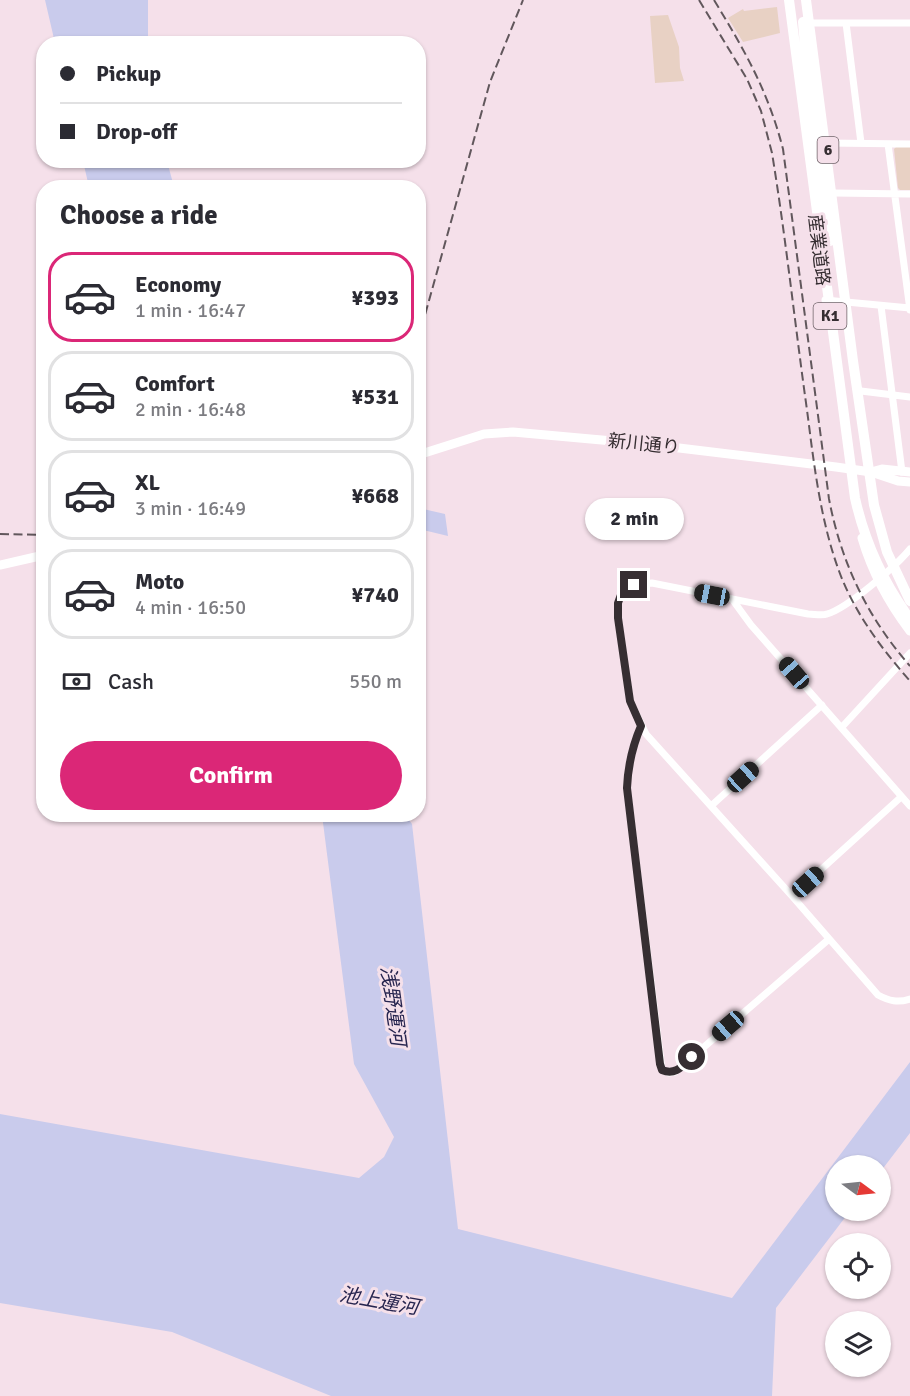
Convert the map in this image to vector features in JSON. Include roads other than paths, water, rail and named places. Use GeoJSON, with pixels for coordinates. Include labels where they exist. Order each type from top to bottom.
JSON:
{"type":"FeatureCollection","features":[{"type":"Feature","properties":{"kind":"highway","name":"K1"},"geometry":{"type":"LineString","coordinates":[[789,0],[855,498],[865,535],[881,573],[910,619]]}},
{"type":"Feature","properties":{"kind":"highway"},"geometry":{"type":"LineString","coordinates":[[804,0],[804,47],[809,94],[843,362],[845,433]]}},
{"type":"Feature","properties":{"kind":"highway","name":"K1"},"geometry":{"type":"LineString","coordinates":[[804,0],[874,505],[881,536],[893,569],[910,601]]}},
{"type":"Feature","properties":{"kind":"highway"},"geometry":{"type":"LineString","coordinates":[[807,154],[826,224],[853,397],[863,437]]}},
{"type":"Feature","properties":{"kind":"main road","name":"産業道路"},"geometry":{"type":"LineString","coordinates":[[789,0],[846,468],[856,518],[868,559],[895,610],[910,631]]}},
{"type":"Feature","properties":{"kind":"main road","name":"産業道路"},"geometry":{"type":"LineString","coordinates":[[804,0],[827,143],[871,472],[879,514],[897,564],[910,588]]}},
{"type":"Feature","properties":{"kind":"main road","name":"新川通り"},"geometry":{"type":"LineString","coordinates":[[426,452],[496,432],[556,435],[637,442],[846,468],[910,482]]}},
{"type":"Feature","properties":{"kind":"main road","name":"新川通り"},"geometry":{"type":"LineString","coordinates":[[871,472],[882,469],[906,472]]}},
{"type":"Feature","properties":{"kind":"main road"},"geometry":{"type":"LineString","coordinates":[[0,565],[36,557]]}},
{"type":"Feature","properties":{"kind":"street"},"geometry":{"type":"LineString","coordinates":[[806,23],[910,23]]}},
{"type":"Feature","properties":{"kind":"street"},"geometry":{"type":"LineString","coordinates":[[846,23],[861,143]]}},
{"type":"Feature","properties":{"kind":"street"},"geometry":{"type":"LineString","coordinates":[[827,143],[910,144]]}},
{"type":"Feature","properties":{"kind":"street"},"geometry":{"type":"LineString","coordinates":[[825,300],[910,309],[907,263],[888,144]]}},
{"type":"Feature","properties":{"kind":"street"},"geometry":{"type":"LineString","coordinates":[[833,193],[910,194]]}},
{"type":"Feature","properties":{"kind":"street"},"geometry":{"type":"LineString","coordinates":[[880,306],[906,472]]}},
{"type":"Feature","properties":{"kind":"street"},"geometry":{"type":"LineString","coordinates":[[861,391],[910,397]]}},
{"type":"Feature","properties":{"kind":"street"},"geometry":{"type":"LineString","coordinates":[[910,549],[878,580],[826,614],[808,614],[652,583],[634,585],[622,592],[618,603],[618,618],[630,701],[646,734],[878,995],[887,1000],[901,1002],[910,999]]}},
{"type":"Feature","properties":{"kind":"street"},"geometry":{"type":"LineString","coordinates":[[732,599],[751,625],[910,806]]}},
{"type":"Feature","properties":{"kind":"street"},"geometry":{"type":"LineString","coordinates":[[842,727],[910,653]]}},
{"type":"Feature","properties":{"kind":"street"},"geometry":{"type":"LineString","coordinates":[[711,806],[822,705]]}},
{"type":"Feature","properties":{"kind":"street"},"geometry":{"type":"LineString","coordinates":[[641,726],[628,763],[627,788],[662,1070],[669,1073],[675,1072],[829,939]]}},
{"type":"Feature","properties":{"kind":"street"},"geometry":{"type":"LineString","coordinates":[[792,896],[901,797]]}},
{"type":"Feature","properties":{"kind":"water"},"geometry":{"type":"Polygon","coordinates":[[[45,0],[148,0],[148,36],[53,36],[45,0]]]}},
{"type":"Feature","properties":{"kind":"water"},"geometry":{"type":"Polygon","coordinates":[[[85,168],[169,168],[172,180],[87,180],[85,168]]]}},
{"type":"Feature","properties":{"kind":"water"},"geometry":{"type":"Polygon","coordinates":[[[426,510],[445,514],[448,536],[426,531],[426,510]]]}},
{"type":"Feature","properties":{"kind":"water"},"geometry":{"type":"Polygon","coordinates":[[[323,822],[410,822],[412,824],[458,1229],[732,1298],[825,1175],[825,1221],[842,1221],[833,1233],[825,1233],[825,1244],[776,1308],[772,1396],[331,1396],[172,1332],[0,1303],[0,1114],[359,1178],[384,1157],[394,1137],[354,1064],[323,822]]]}},
{"type":"Feature","properties":{"kind":"water"},"geometry":{"type":"Polygon","coordinates":[[[910,1062],[910,1133],[891,1158],[891,1155],[840,1155],[910,1062]]]}},
{"type":"Feature","properties":{"kind":"railway"},"geometry":{"type":"LineString","coordinates":[[426,311],[490,82],[523,0]]}},
{"type":"Feature","properties":{"kind":"railway"},"geometry":{"type":"LineString","coordinates":[[699,0],[747,79],[761,111],[772,153],[815,471],[832,551],[845,586],[860,615],[910,681]]}},
{"type":"Feature","properties":{"kind":"railway"},"geometry":{"type":"LineString","coordinates":[[714,0],[763,90],[783,149],[829,499],[834,522],[858,588],[881,628],[910,666]]}},
{"type":"Feature","properties":{"kind":"railway"},"geometry":{"type":"LineString","coordinates":[[0,534],[36,535]]}},
{"type":"Feature","properties":{"kind":"water label","name":"浅野運河"},"geometry":{"type":"Point","coordinates":[393,1006]}},
{"type":"Feature","properties":{"kind":"water label","name":"池上運河"},"geometry":{"type":"Point","coordinates":[379,1301]}}]}
